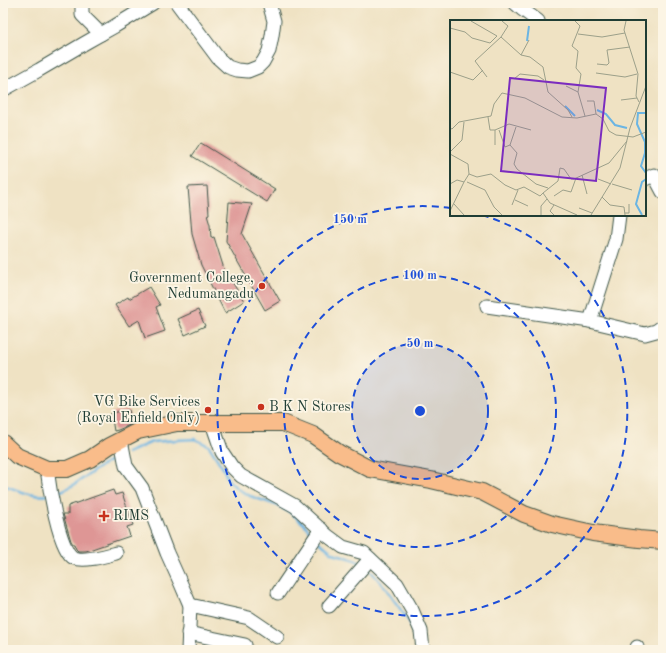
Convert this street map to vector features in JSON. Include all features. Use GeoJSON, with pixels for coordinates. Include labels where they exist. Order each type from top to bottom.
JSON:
{"type":"FeatureCollection","features":[{"type":"Feature","properties":{"kind":"main road"},"geometry":{"type":"LineString","coordinates":[[3,443],[17,456],[47,468],[67,468],[90,458],[138,431],[177,423],[283,423],[313,435],[339,453],[370,470],[431,480],[482,492],[524,514],[552,524],[593,533],[663,541]]}},
{"type":"Feature","properties":{"kind":"street"},"geometry":{"type":"LineString","coordinates":[[82,3],[82,14],[101,34]]}},
{"type":"Feature","properties":{"kind":"street"},"geometry":{"type":"LineString","coordinates":[[3,90],[115,26],[139,7],[153,3]]}},
{"type":"Feature","properties":{"kind":"street"},"geometry":{"type":"LineString","coordinates":[[177,3],[218,58],[228,66],[237,70],[248,71],[258,67],[269,52],[274,21],[269,3]]}},
{"type":"Feature","properties":{"kind":"street"},"geometry":{"type":"LineString","coordinates":[[515,3],[537,20]]}},
{"type":"Feature","properties":{"kind":"street"},"geometry":{"type":"LineString","coordinates":[[646,179],[654,175],[663,192]]}},
{"type":"Feature","properties":{"kind":"street"},"geometry":{"type":"LineString","coordinates":[[590,321],[616,239],[619,216]]}},
{"type":"Feature","properties":{"kind":"street"},"geometry":{"type":"LineString","coordinates":[[487,306],[590,321],[645,334],[656,332],[663,326]]}},
{"type":"Feature","properties":{"kind":"street"},"geometry":{"type":"LineString","coordinates":[[212,423],[222,452],[232,467],[241,476],[295,506],[320,529],[343,547],[364,553],[397,584],[412,610],[421,631],[423,650]]}},
{"type":"Feature","properties":{"kind":"street"},"geometry":{"type":"LineString","coordinates":[[121,440],[126,466],[142,488],[167,553],[190,605],[188,650]]}},
{"type":"Feature","properties":{"kind":"street"},"geometry":{"type":"LineString","coordinates":[[47,468],[53,504],[65,548],[72,557],[81,560],[116,553]]}},
{"type":"Feature","properties":{"kind":"street"},"geometry":{"type":"LineString","coordinates":[[278,593],[320,529]]}},
{"type":"Feature","properties":{"kind":"street"},"geometry":{"type":"LineString","coordinates":[[329,606],[370,559]]}},
{"type":"Feature","properties":{"kind":"street"},"geometry":{"type":"LineString","coordinates":[[190,605],[250,618],[277,637]]}},
{"type":"Feature","properties":{"kind":"street"},"geometry":{"type":"LineString","coordinates":[[188,633],[245,645]]}},
{"type":"Feature","properties":{"kind":"building"},"geometry":{"type":"Polygon","coordinates":[[[201,143],[275,189],[267,202],[192,156],[201,143]]]}},
{"type":"Feature","properties":{"kind":"building"},"geometry":{"type":"Polygon","coordinates":[[[207,186],[209,214],[207,215],[210,225],[211,238],[214,237],[224,269],[244,301],[225,313],[201,265],[192,234],[188,187],[207,186]]]}},
{"type":"Feature","properties":{"kind":"building"},"geometry":{"type":"Polygon","coordinates":[[[229,202],[252,204],[242,234],[280,301],[265,310],[226,241],[229,202]]]}},
{"type":"Feature","properties":{"kind":"building"},"geometry":{"type":"Polygon","coordinates":[[[149,287],[160,305],[156,307],[165,331],[145,338],[139,320],[129,326],[115,305],[128,297],[129,299],[149,287]]]}},
{"type":"Feature","properties":{"kind":"building"},"geometry":{"type":"Polygon","coordinates":[[[198,310],[205,326],[185,335],[178,319],[198,310]]]}},
{"type":"Feature","properties":{"kind":"building"},"geometry":{"type":"Polygon","coordinates":[[[129,410],[132,424],[114,431],[111,413],[129,410]]]}},
{"type":"Feature","properties":{"kind":"building"},"geometry":{"type":"Polygon","coordinates":[[[113,490],[115,495],[122,493],[133,525],[127,527],[130,536],[86,551],[78,551],[71,541],[63,514],[68,514],[68,506],[113,490]]]}},
{"type":"Feature","properties":{"kind":"waterway"},"geometry":{"type":"LineString","coordinates":[[127,453],[152,442],[195,439],[209,446],[224,470],[228,480],[238,489],[250,496],[276,505],[291,513],[304,524],[312,534]]}},
{"type":"Feature","properties":{"kind":"waterway"},"geometry":{"type":"LineString","coordinates":[[55,493],[74,485],[101,466],[120,456]]}},
{"type":"Feature","properties":{"kind":"waterway"},"geometry":{"type":"LineString","coordinates":[[3,485],[30,494],[42,496],[47,495]]}},
{"type":"Feature","properties":{"kind":"waterway"},"geometry":{"type":"LineString","coordinates":[[318,541],[333,553],[353,559],[360,563]]}},
{"type":"Feature","properties":{"kind":"waterway"},"geometry":{"type":"LineString","coordinates":[[368,568],[384,586],[410,623],[416,642]]}},
{"type":"Feature","properties":{"kind":"place","name":"Government College, Nedumangadu"},"geometry":{"type":"Point","coordinates":[262,286]}},
{"type":"Feature","properties":{"kind":"place","name":"B K N Stores"},"geometry":{"type":"Point","coordinates":[261,407]}},
{"type":"Feature","properties":{"kind":"place","name":"VG Bike Services (Royal Enfield Only)"},"geometry":{"type":"Point","coordinates":[208,410]}},
{"type":"Feature","properties":{"kind":"place","name":"RIMS"},"geometry":{"type":"Point","coordinates":[104,516]}}]}
